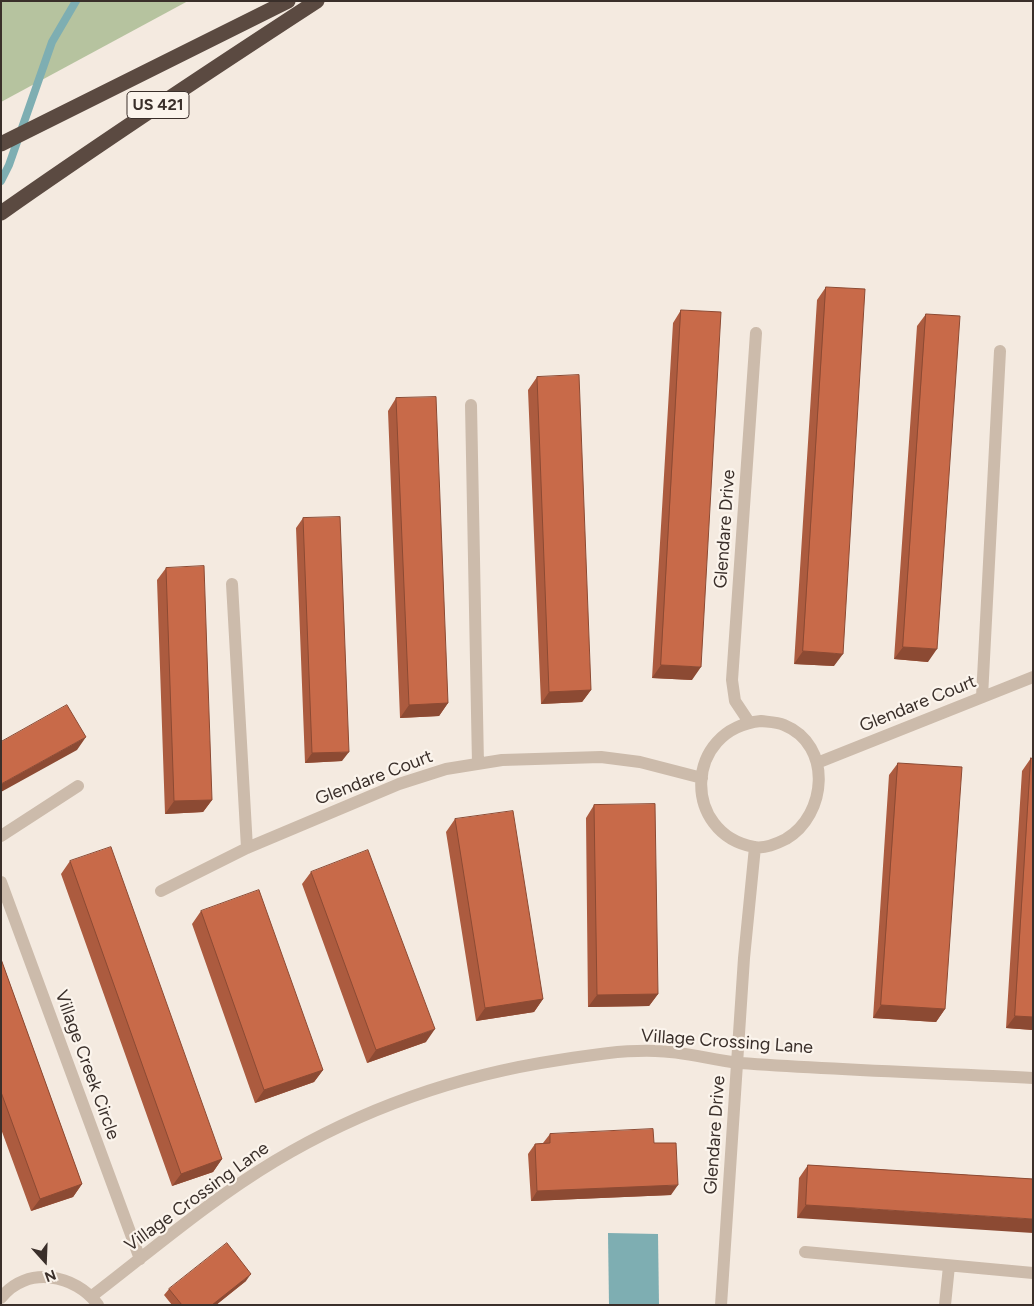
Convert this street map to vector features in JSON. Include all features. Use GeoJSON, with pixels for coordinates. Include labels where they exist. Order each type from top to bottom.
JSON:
{"type":"FeatureCollection","features":[{"type":"Feature","properties":{"kind":"highway"},"geometry":{"type":"LineString","coordinates":[[1,144],[288,1]]}},
{"type":"Feature","properties":{"kind":"highway","name":"US 421"},"geometry":{"type":"LineString","coordinates":[[1,214],[88,152],[317,1]]}},
{"type":"Feature","properties":{"kind":"street","name":"Glendare Drive"},"geometry":{"type":"LineString","coordinates":[[749,722],[735,701],[732,680],[756,333]]}},
{"type":"Feature","properties":{"kind":"street"},"geometry":{"type":"LineString","coordinates":[[982,697],[1000,351]]}},
{"type":"Feature","properties":{"kind":"street"},"geometry":{"type":"LineString","coordinates":[[471,405],[478,764]]}},
{"type":"Feature","properties":{"kind":"street"},"geometry":{"type":"LineString","coordinates":[[232,584],[247,848]]}},
{"type":"Feature","properties":{"kind":"street","name":"Glendare Court"},"geometry":{"type":"LineString","coordinates":[[817,763],[1033,677]]}},
{"type":"Feature","properties":{"kind":"street"},"geometry":{"type":"LineString","coordinates":[[749,722],[773,722],[784,725],[794,731],[804,739],[817,763],[819,782],[815,805],[795,834],[775,845],[754,847],[733,840],[716,825],[704,804],[702,778],[706,758],[719,739],[728,731],[749,722]]}},
{"type":"Feature","properties":{"kind":"street","name":"Glendare Court"},"geometry":{"type":"LineString","coordinates":[[161,890],[247,848],[399,784],[446,770],[502,760],[601,757],[640,762],[702,778]]}},
{"type":"Feature","properties":{"kind":"street"},"geometry":{"type":"LineString","coordinates":[[1,836],[78,786]]}},
{"type":"Feature","properties":{"kind":"street","name":"Glendare Drive"},"geometry":{"type":"LineString","coordinates":[[721,1305],[744,958],[754,847]]}},
{"type":"Feature","properties":{"kind":"street","name":"Village Creek Circle"},"geometry":{"type":"LineString","coordinates":[[1,882],[140,1259]]}},
{"type":"Feature","properties":{"kind":"street","name":"Village Crossing Lane"},"geometry":{"type":"LineString","coordinates":[[95,1301],[140,1259],[207,1207],[275,1161],[351,1122],[394,1103],[458,1081],[523,1065],[589,1055],[656,1051],[738,1062],[1033,1078]]}},
{"type":"Feature","properties":{"kind":"street"},"geometry":{"type":"LineString","coordinates":[[805,1252],[1033,1273]]}},
{"type":"Feature","properties":{"kind":"street"},"geometry":{"type":"LineString","coordinates":[[945,1305],[949,1266]]}},
{"type":"Feature","properties":{"kind":"street"},"geometry":{"type":"LineString","coordinates":[[1,1298],[15,1286],[28,1280],[41,1277],[55,1277],[82,1287],[95,1301]]}},
{"type":"Feature","properties":{"kind":"green space"},"geometry":{"type":"Polygon","coordinates":[[[1,1],[188,1],[1,102],[1,1]]]}},
{"type":"Feature","properties":{"kind":"water"},"geometry":{"type":"Polygon","coordinates":[[[608,1233],[658,1234],[659,1305],[609,1305],[608,1233]]]}},
{"type":"Feature","properties":{"kind":"building"},"geometry":{"type":"Polygon","coordinates":[[[826,287],[865,289],[843,654],[803,651],[826,287]]]}},
{"type":"Feature","properties":{"kind":"building"},"geometry":{"type":"Polygon","coordinates":[[[681,310],[721,312],[701,667],[661,665],[681,310]]]}},
{"type":"Feature","properties":{"kind":"building"},"geometry":{"type":"Polygon","coordinates":[[[926,314],[960,316],[937,649],[903,647],[926,314]]]}},
{"type":"Feature","properties":{"kind":"building"},"geometry":{"type":"Polygon","coordinates":[[[579,375],[591,690],[549,692],[537,377],[579,375]]]}},
{"type":"Feature","properties":{"kind":"building"},"geometry":{"type":"Polygon","coordinates":[[[436,397],[448,703],[409,705],[396,398],[436,397]]]}},
{"type":"Feature","properties":{"kind":"building"},"geometry":{"type":"Polygon","coordinates":[[[340,517],[349,752],[312,753],[303,518],[340,517]]]}},
{"type":"Feature","properties":{"kind":"building"},"geometry":{"type":"Polygon","coordinates":[[[204,566],[212,800],[174,801],[166,568],[204,566]]]}},
{"type":"Feature","properties":{"kind":"building"},"geometry":{"type":"Polygon","coordinates":[[[67,705],[86,737],[1,784],[1,742],[67,705]]]}},
{"type":"Feature","properties":{"kind":"building"},"geometry":{"type":"Polygon","coordinates":[[[1031,758],[1033,759],[1033,1017],[1015,1016],[1031,758]]]}},
{"type":"Feature","properties":{"kind":"building"},"geometry":{"type":"Polygon","coordinates":[[[898,763],[962,767],[945,1009],[881,1005],[898,763]]]}},
{"type":"Feature","properties":{"kind":"building"},"geometry":{"type":"Polygon","coordinates":[[[655,804],[658,994],[597,995],[594,805],[655,804]]]}},
{"type":"Feature","properties":{"kind":"building"},"geometry":{"type":"Polygon","coordinates":[[[513,811],[543,999],[485,1008],[455,819],[513,811]]]}},
{"type":"Feature","properties":{"kind":"building"},"geometry":{"type":"Polygon","coordinates":[[[111,847],[222,1159],[181,1174],[70,861],[111,847]]]}},
{"type":"Feature","properties":{"kind":"building"},"geometry":{"type":"Polygon","coordinates":[[[368,850],[435,1029],[376,1050],[311,872],[368,850]]]}},
{"type":"Feature","properties":{"kind":"building"},"geometry":{"type":"Polygon","coordinates":[[[259,890],[323,1070],[264,1090],[201,911],[259,890]]]}},
{"type":"Feature","properties":{"kind":"building"},"geometry":{"type":"Polygon","coordinates":[[[1,959],[82,1184],[40,1199],[1,1092],[1,959]]]}},
{"type":"Feature","properties":{"kind":"building"},"geometry":{"type":"Polygon","coordinates":[[[653,1129],[654,1143],[676,1143],[678,1185],[537,1191],[535,1144],[550,1143],[550,1134],[653,1129]]]}},
{"type":"Feature","properties":{"kind":"building"},"geometry":{"type":"Polygon","coordinates":[[[808,1165],[1033,1179],[1033,1219],[806,1205],[808,1165]]]}},
{"type":"Feature","properties":{"kind":"building"},"geometry":{"type":"Polygon","coordinates":[[[227,1243],[251,1274],[212,1305],[182,1305],[169,1289],[227,1243]]]}},
{"type":"Feature","properties":{"kind":"waterway"},"geometry":{"type":"LineString","coordinates":[[1,181],[9,165],[52,42],[76,1]]}}]}
